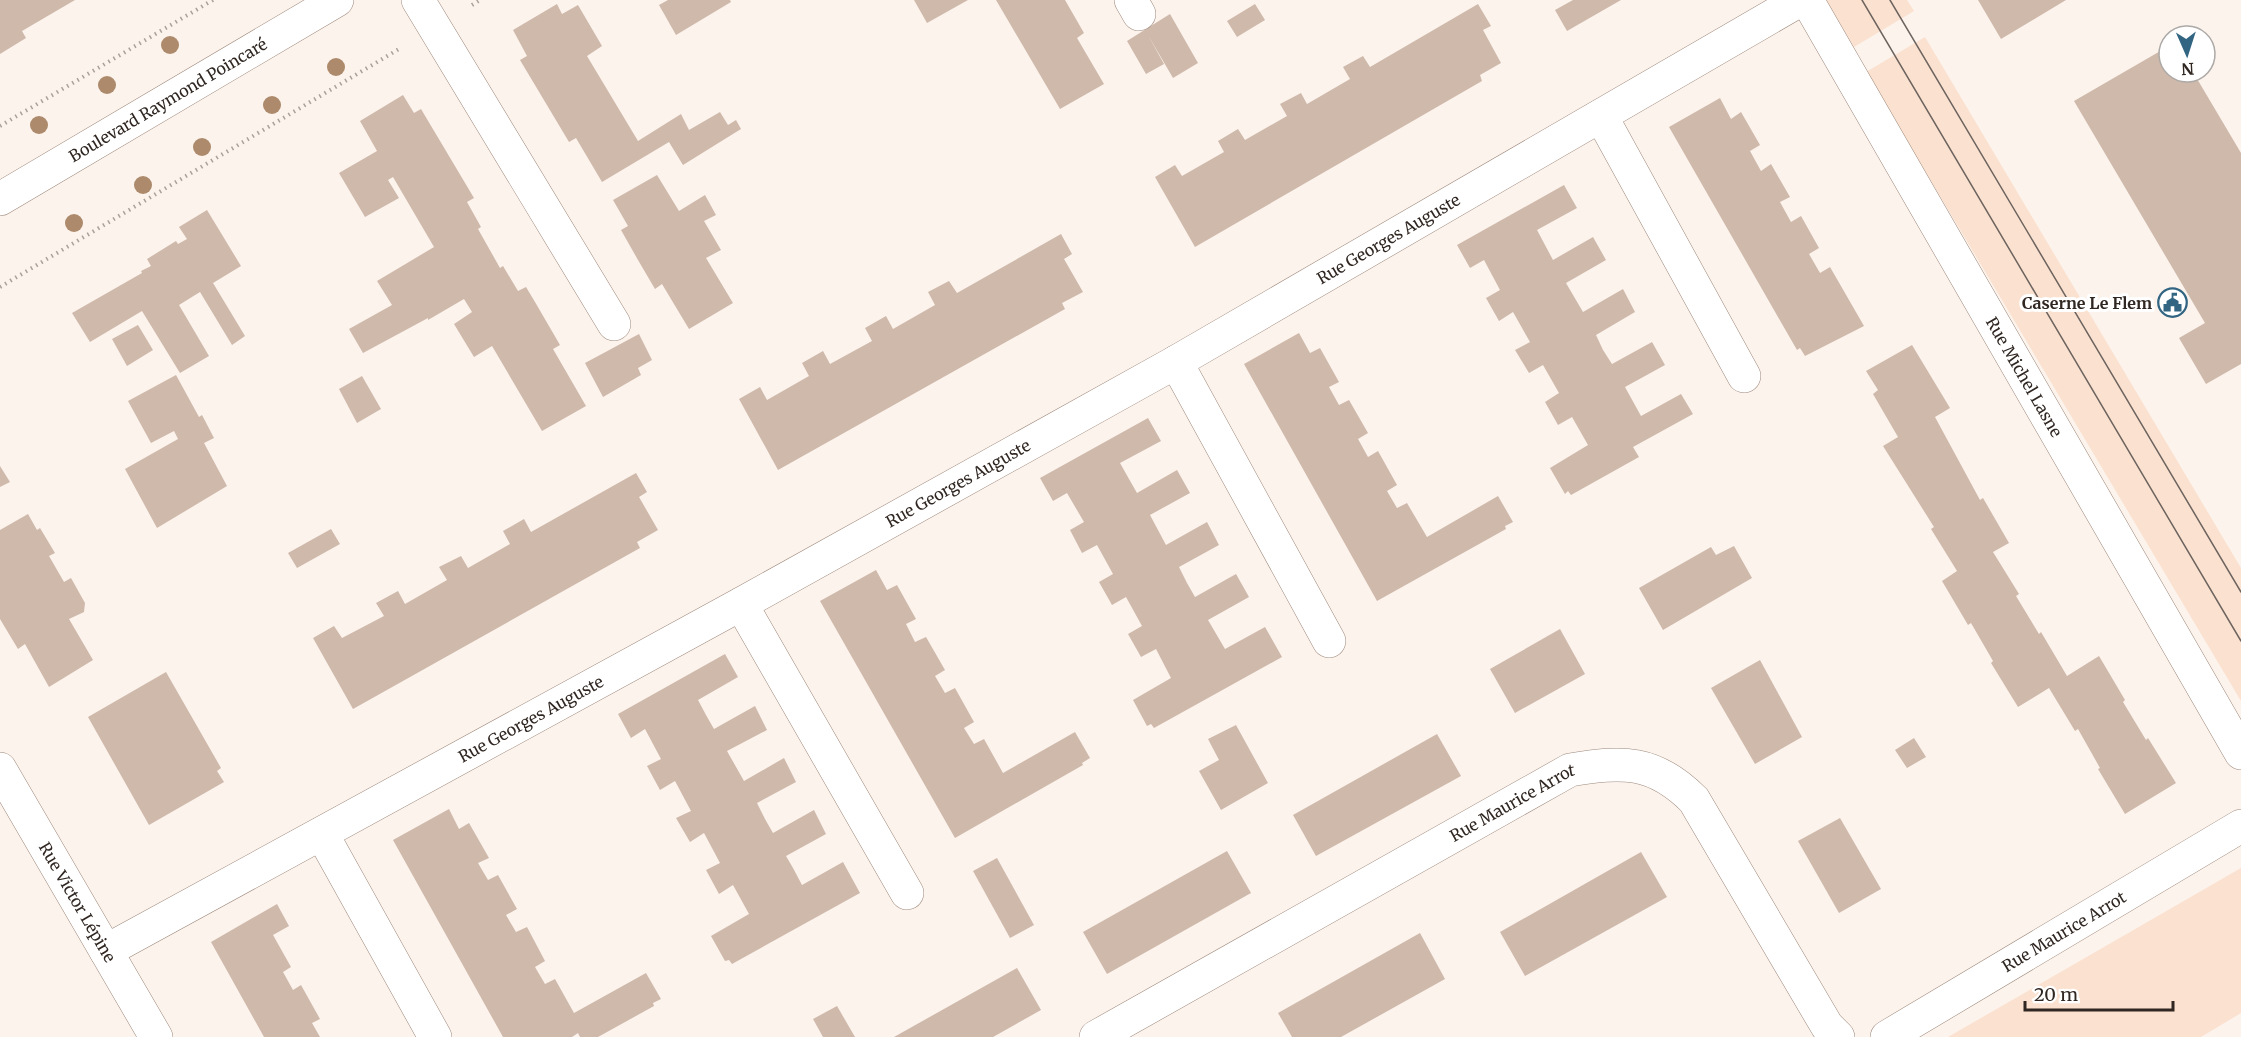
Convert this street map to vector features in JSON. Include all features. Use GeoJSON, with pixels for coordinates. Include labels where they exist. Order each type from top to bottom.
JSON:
{"type":"FeatureCollection","features":[{"type":"Feature","properties":{"kind":"street","name":"Boulevard Raymond Poincaré"},"geometry":{"type":"LineString","coordinates":[[0,199],[337,0]]}},
{"type":"Feature","properties":{"kind":"street"},"geometry":{"type":"LineString","coordinates":[[418,0],[614,324]]}},
{"type":"Feature","properties":{"kind":"street","name":"Rue Georges Auguste"},"geometry":{"type":"LineString","coordinates":[[106,951],[741,604],[1176,362],[1800,0]]}},
{"type":"Feature","properties":{"kind":"street","name":"Rue Michel Lasne"},"geometry":{"type":"LineString","coordinates":[[1807,0],[2241,753]]}},
{"type":"Feature","properties":{"kind":"street"},"geometry":{"type":"LineString","coordinates":[[1601,116],[1744,376]]}},
{"type":"Feature","properties":{"kind":"street"},"geometry":{"type":"LineString","coordinates":[[1176,362],[1329,641]]}},
{"type":"Feature","properties":{"kind":"street"},"geometry":{"type":"LineString","coordinates":[[741,604],[907,893]]}},
{"type":"Feature","properties":{"kind":"street","name":"Rue Maurice Arrot"},"geometry":{"type":"LineString","coordinates":[[1096,1037],[1570,770],[1608,764],[1644,767],[1677,783],[1695,800],[1827,1026],[1838,1037]]}},
{"type":"Feature","properties":{"kind":"street","name":"Rue Victor Lépine"},"geometry":{"type":"LineString","coordinates":[[0,769],[156,1037]]}},
{"type":"Feature","properties":{"kind":"street","name":"Rue Maurice Arrot"},"geometry":{"type":"LineString","coordinates":[[1887,1037],[2241,826]]}},
{"type":"Feature","properties":{"kind":"street"},"geometry":{"type":"LineString","coordinates":[[322,834],[435,1037]]}},
{"type":"Feature","properties":{"kind":"path"},"geometry":{"type":"LineString","coordinates":[[0,126],[213,0]]}},
{"type":"Feature","properties":{"kind":"path"},"geometry":{"type":"LineString","coordinates":[[0,287],[399,49]]}},
{"type":"Feature","properties":{"kind":"shaded area"},"geometry":{"type":"Polygon","coordinates":[[[1826,0],[1907,0],[1914,11],[1854,47],[1826,0]]]}},
{"type":"Feature","properties":{"kind":"shaded area"},"geometry":{"type":"Polygon","coordinates":[[[1925,37],[2241,568],[2241,701],[1866,72],[1925,37]]]}},
{"type":"Feature","properties":{"kind":"shaded area"},"geometry":{"type":"Polygon","coordinates":[[[2241,868],[2241,1013],[2201,1037],[1948,1037],[2241,868]]]}},
{"type":"Feature","properties":{"kind":"building"},"geometry":{"type":"Polygon","coordinates":[[[0,0],[75,0],[22,31],[26,38],[0,54],[0,0]]]}},
{"type":"Feature","properties":{"kind":"building"},"geometry":{"type":"Polygon","coordinates":[[[668,0],[730,0],[731,2],[676,35],[659,5],[668,0]]]}},
{"type":"Feature","properties":{"kind":"building"},"geometry":{"type":"Polygon","coordinates":[[[914,0],[968,0],[927,23],[914,0]]]}},
{"type":"Feature","properties":{"kind":"building"},"geometry":{"type":"Polygon","coordinates":[[[996,0],[1065,0],[1084,33],[1077,38],[1104,84],[1060,109],[996,0]]]}},
{"type":"Feature","properties":{"kind":"building"},"geometry":{"type":"Polygon","coordinates":[[[1573,0],[1621,0],[1567,31],[1555,10],[1573,0]]]}},
{"type":"Feature","properties":{"kind":"building"},"geometry":{"type":"Polygon","coordinates":[[[1978,0],[2066,0],[2001,39],[1978,0]]]}},
{"type":"Feature","properties":{"kind":"building"},"geometry":{"type":"Polygon","coordinates":[[[557,4],[562,14],[578,5],[602,46],[587,56],[638,141],[681,114],[689,130],[720,112],[728,125],[736,120],[741,129],[683,165],[669,142],[602,182],[576,138],[569,142],[520,60],[527,56],[513,30],[557,4]]]}},
{"type":"Feature","properties":{"kind":"building"},"geometry":{"type":"Polygon","coordinates":[[[1255,4],[1265,20],[1237,37],[1227,21],[1255,4]]]}},
{"type":"Feature","properties":{"kind":"building"},"geometry":{"type":"Polygon","coordinates":[[[1478,4],[1491,26],[1483,30],[1501,63],[1480,75],[1482,81],[1195,247],[1155,177],[1175,165],[1182,176],[1224,152],[1218,141],[1238,129],[1245,140],[1287,116],[1280,104],[1301,93],[1307,104],[1350,79],[1343,67],[1363,56],[1370,67],[1478,4]]]}},
{"type":"Feature","properties":{"kind":"building"},"geometry":{"type":"Polygon","coordinates":[[[1170,14],[1198,63],[1173,78],[1148,35],[1164,64],[1146,74],[1127,41],[1170,14]]]}},
{"type":"Feature","properties":{"kind":"building"},"geometry":{"type":"Polygon","coordinates":[[[2157,53],[2157,84],[2200,84],[2241,153],[2241,364],[2206,384],[2179,338],[2205,323],[2074,101],[2157,53]]]}},
{"type":"Feature","properties":{"kind":"building"},"geometry":{"type":"Polygon","coordinates":[[[403,95],[414,113],[421,109],[474,198],[467,202],[481,227],[478,229],[500,268],[503,266],[518,291],[526,287],[560,345],[553,349],[586,406],[542,431],[492,346],[474,357],[454,324],[472,312],[464,299],[363,353],[349,329],[392,305],[377,281],[434,247],[393,177],[388,180],[399,198],[365,217],[339,173],[377,151],[360,121],[403,95]]]}},
{"type":"Feature","properties":{"kind":"building"},"geometry":{"type":"Polygon","coordinates":[[[1720,98],[1731,119],[1741,112],[1760,145],[1750,151],[1761,171],[1771,164],[1790,197],[1780,202],[1791,222],[1801,216],[1819,248],[1809,254],[1820,273],[1830,267],[1864,326],[1805,356],[1800,348],[1797,350],[1669,127],[1720,98]]]}},
{"type":"Feature","properties":{"kind":"building"},"geometry":{"type":"Polygon","coordinates":[[[657,175],[679,211],[705,195],[716,215],[704,221],[721,250],[706,258],[733,303],[689,329],[662,284],[655,289],[621,230],[628,226],[613,200],[657,175]]]}},
{"type":"Feature","properties":{"kind":"building"},"geometry":{"type":"Polygon","coordinates":[[[1564,185],[1577,208],[1537,230],[1553,260],[1593,237],[1606,260],[1566,283],[1583,312],[1623,289],[1635,312],[1596,335],[1603,350],[1612,364],[1652,342],[1665,365],[1625,387],[1641,416],[1681,394],[1693,414],[1633,447],[1639,457],[1571,495],[1568,491],[1565,494],[1550,468],[1588,445],[1572,417],[1558,425],[1545,402],[1559,393],[1543,365],[1529,373],[1515,350],[1530,342],[1513,312],[1499,321],[1486,298],[1500,290],[1484,260],[1470,268],[1457,245],[1564,185]]]}},
{"type":"Feature","properties":{"kind":"building"},"geometry":{"type":"Polygon","coordinates":[[[207,210],[241,266],[213,283],[245,336],[232,345],[200,292],[179,305],[209,356],[180,373],[142,311],[90,342],[72,313],[142,273],[141,271],[151,266],[147,259],[176,241],[178,244],[187,239],[179,227],[207,210]]]}},
{"type":"Feature","properties":{"kind":"building"},"geometry":{"type":"Polygon","coordinates":[[[1061,234],[1072,254],[1064,259],[1083,292],[1062,303],[1065,309],[778,470],[739,399],[760,387],[767,400],[809,376],[802,363],[823,351],[830,364],[872,341],[865,328],[886,316],[893,329],[935,305],[928,292],[949,281],[957,293],[1061,234]]]}},
{"type":"Feature","properties":{"kind":"building"},"geometry":{"type":"Polygon","coordinates":[[[138,325],[153,350],[127,366],[112,339],[138,325]]]}},
{"type":"Feature","properties":{"kind":"building"},"geometry":{"type":"Polygon","coordinates":[[[1299,333],[1310,353],[1320,348],[1339,382],[1329,387],[1339,405],[1349,400],[1368,433],[1358,439],[1368,457],[1378,451],[1397,485],[1387,491],[1397,508],[1407,503],[1427,537],[1498,496],[1513,522],[1505,526],[1506,529],[1377,601],[1244,364],[1299,333]]]}},
{"type":"Feature","properties":{"kind":"building"},"geometry":{"type":"Polygon","coordinates":[[[639,334],[652,360],[638,368],[641,375],[603,397],[585,363],[639,334]]]}},
{"type":"Feature","properties":{"kind":"building"},"geometry":{"type":"Polygon","coordinates":[[[1912,345],[1950,408],[1935,417],[1980,500],[1983,498],[2009,543],[1993,552],[2019,594],[2016,596],[2067,676],[2099,656],[2146,740],[2148,738],[2176,783],[2125,814],[2098,769],[2100,768],[2078,729],[2075,731],[2049,688],[2018,707],[1991,663],[1993,661],[1971,623],[1968,625],[1942,581],[1957,571],[1931,529],[1934,527],[1883,446],[1898,437],[1873,394],[1878,390],[1866,371],[1912,345]]]}},
{"type":"Feature","properties":{"kind":"building"},"geometry":{"type":"Polygon","coordinates":[[[176,375],[199,417],[202,415],[214,438],[204,443],[227,486],[157,528],[125,469],[178,439],[174,431],[151,443],[128,401],[176,375]]]}},
{"type":"Feature","properties":{"kind":"building"},"geometry":{"type":"Polygon","coordinates":[[[362,376],[381,409],[357,423],[339,389],[362,376]]]}},
{"type":"Feature","properties":{"kind":"building"},"geometry":{"type":"Polygon","coordinates":[[[1148,418],[1161,441],[1120,463],[1137,493],[1177,470],[1190,493],[1150,515],[1166,545],[1207,522],[1219,545],[1179,567],[1187,583],[1195,597],[1236,574],[1249,597],[1208,620],[1225,649],[1265,627],[1282,657],[1154,728],[1151,724],[1147,726],[1133,700],[1171,678],[1156,649],[1141,657],[1128,634],[1142,626],[1126,597],[1112,605],[1099,582],[1113,574],[1097,545],[1082,553],[1070,530],[1084,522],[1067,493],[1053,501],[1040,478],[1148,418]]]}},
{"type":"Feature","properties":{"kind":"building"},"geometry":{"type":"Polygon","coordinates":[[[0,466],[10,482],[0,487],[0,466]]]}},
{"type":"Feature","properties":{"kind":"building"},"geometry":{"type":"Polygon","coordinates":[[[636,473],[647,492],[639,497],[658,530],[637,542],[640,548],[353,709],[313,638],[334,626],[342,638],[384,616],[376,603],[398,591],[405,604],[447,580],[439,567],[461,556],[468,568],[510,544],[503,531],[524,519],[531,532],[636,473]]]}},
{"type":"Feature","properties":{"kind":"building"},"geometry":{"type":"Polygon","coordinates":[[[28,514],[37,530],[40,528],[55,553],[49,556],[64,582],[71,578],[85,603],[84,612],[69,619],[93,660],[49,687],[25,644],[18,649],[0,619],[0,530],[28,514]]]}},
{"type":"Feature","properties":{"kind":"building"},"geometry":{"type":"Polygon","coordinates":[[[331,529],[340,544],[297,568],[288,553],[331,529]]]}},
{"type":"Feature","properties":{"kind":"building"},"geometry":{"type":"Polygon","coordinates":[[[1734,546],[1752,578],[1663,630],[1639,588],[1711,547],[1716,555],[1734,546]]]}},
{"type":"Feature","properties":{"kind":"building"},"geometry":{"type":"Polygon","coordinates":[[[876,570],[887,590],[897,585],[916,619],[906,624],[915,642],[926,637],[945,670],[935,676],[945,693],[955,688],[974,722],[964,728],[974,744],[984,739],[1003,773],[1075,732],[1090,758],[1082,763],[1083,765],[955,838],[820,601],[876,570]]]}},
{"type":"Feature","properties":{"kind":"building"},"geometry":{"type":"Polygon","coordinates":[[[1560,629],[1585,674],[1515,713],[1490,669],[1560,629]]]}},
{"type":"Feature","properties":{"kind":"building"},"geometry":{"type":"Polygon","coordinates":[[[725,654],[738,677],[698,700],[714,729],[755,706],[767,730],[727,751],[744,781],[784,758],[796,782],[757,803],[773,833],[814,810],[826,834],[786,856],[802,885],[843,862],[860,893],[732,964],[729,960],[725,961],[711,936],[749,914],[733,885],[719,894],[706,870],[720,863],[704,833],[690,842],[676,818],[691,811],[675,781],[660,790],[647,766],[661,759],[645,729],[631,738],[618,714],[725,654]]]}},
{"type":"Feature","properties":{"kind":"building"},"geometry":{"type":"Polygon","coordinates":[[[1760,660],[1802,737],[1755,764],[1711,688],[1760,660]]]}},
{"type":"Feature","properties":{"kind":"building"},"geometry":{"type":"Polygon","coordinates":[[[166,672],[221,768],[217,771],[224,782],[149,825],[88,717],[166,672]]]}},
{"type":"Feature","properties":{"kind":"building"},"geometry":{"type":"Polygon","coordinates":[[[1236,725],[1268,783],[1221,810],[1199,771],[1219,760],[1208,739],[1236,725]]]}},
{"type":"Feature","properties":{"kind":"building"},"geometry":{"type":"Polygon","coordinates":[[[1437,734],[1461,776],[1316,856],[1293,815],[1437,734]]]}},
{"type":"Feature","properties":{"kind":"building"},"geometry":{"type":"Polygon","coordinates":[[[1914,738],[1926,757],[1907,768],[1895,750],[1914,738]]]}},
{"type":"Feature","properties":{"kind":"building"},"geometry":{"type":"Polygon","coordinates":[[[449,809],[459,829],[469,823],[489,858],[478,863],[488,880],[498,875],[517,909],[506,915],[516,932],[527,927],[545,961],[535,967],[545,984],[555,979],[574,1013],[646,973],[661,999],[653,1003],[654,1006],[598,1037],[580,1037],[578,1033],[572,1037],[503,1037],[393,840],[449,809]]]}},
{"type":"Feature","properties":{"kind":"building"},"geometry":{"type":"Polygon","coordinates":[[[1840,818],[1881,889],[1839,913],[1798,841],[1840,818]]]}},
{"type":"Feature","properties":{"kind":"building"},"geometry":{"type":"Polygon","coordinates":[[[1227,851],[1251,893],[1107,974],[1083,932],[1227,851]]]}},
{"type":"Feature","properties":{"kind":"building"},"geometry":{"type":"Polygon","coordinates":[[[1641,852],[1667,897],[1525,976],[1500,932],[1641,852]]]}},
{"type":"Feature","properties":{"kind":"building"},"geometry":{"type":"Polygon","coordinates":[[[997,858],[1034,925],[1010,938],[973,871],[997,858]]]}},
{"type":"Feature","properties":{"kind":"building"},"geometry":{"type":"Polygon","coordinates":[[[277,904],[289,926],[273,935],[291,967],[283,972],[293,990],[301,985],[320,1019],[312,1023],[320,1037],[264,1037],[211,942],[277,904]]]}},
{"type":"Feature","properties":{"kind":"building"},"geometry":{"type":"Polygon","coordinates":[[[1420,933],[1445,979],[1341,1037],[1292,1037],[1278,1013],[1420,933]]]}},
{"type":"Feature","properties":{"kind":"building"},"geometry":{"type":"Polygon","coordinates":[[[1017,968],[1041,1010],[993,1037],[894,1037],[1017,968]]]}},
{"type":"Feature","properties":{"kind":"building"},"geometry":{"type":"Polygon","coordinates":[[[837,1006],[855,1037],[823,1037],[813,1019],[837,1006]]]}},
{"type":"Feature","properties":{"kind":"tram line"},"geometry":{"type":"LineString","coordinates":[[1862,0],[2241,641]]}},
{"type":"Feature","properties":{"kind":"tram line"},"geometry":{"type":"LineString","coordinates":[[1890,0],[2241,592]]}},
{"type":"Feature","properties":{"kind":"place","name":"Caserne Le Flem"},"geometry":{"type":"Point","coordinates":[2173,303]}}]}
